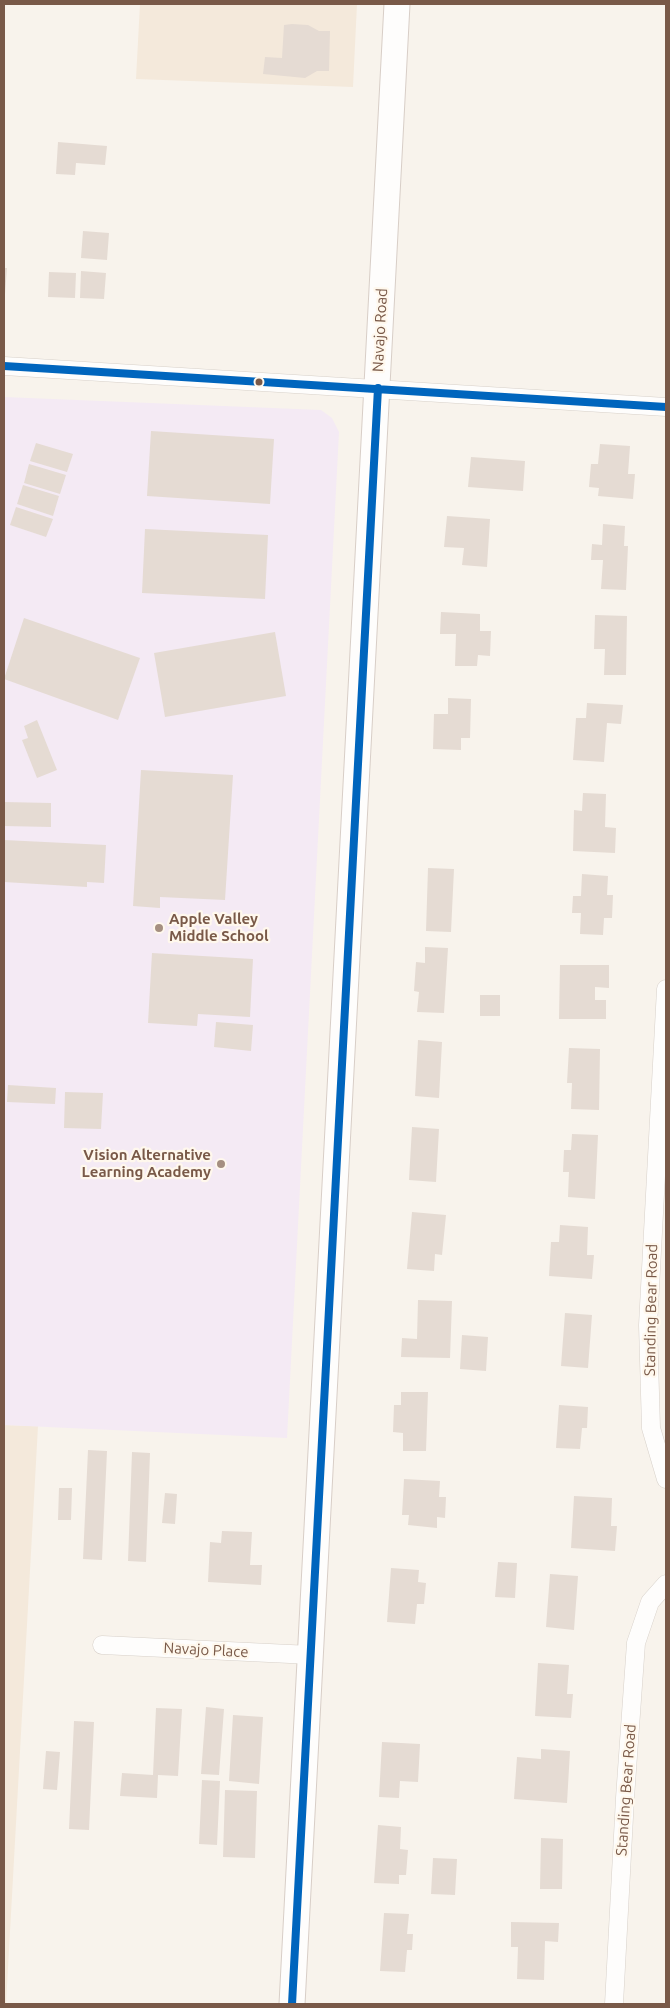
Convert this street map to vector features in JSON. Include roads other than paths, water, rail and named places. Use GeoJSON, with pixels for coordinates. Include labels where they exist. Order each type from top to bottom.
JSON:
{"type":"FeatureCollection","features":[{"type":"Feature","properties":{"kind":"main road","name":"Navajo Road"},"geometry":{"type":"LineString","coordinates":[[292,2004],[397,4]]}},
{"type":"Feature","properties":{"kind":"street"},"geometry":{"type":"LineString","coordinates":[[4,366],[666,407]]}},
{"type":"Feature","properties":{"kind":"street","name":"Standing Bear Road"},"geometry":{"type":"LineString","coordinates":[[666,988],[648,1325],[651,1428],[666,1479]]}},
{"type":"Feature","properties":{"kind":"street","name":"Standing Bear Road"},"geometry":{"type":"LineString","coordinates":[[614,2004],[625,1798],[636,1643],[650,1602],[666,1584]]}},
{"type":"Feature","properties":{"kind":"street","name":"Navajo Place"},"geometry":{"type":"LineString","coordinates":[[102,1645],[311,1655]]}},
{"type":"Feature","properties":{"kind":"place","name":"Apple Valley Middle School"},"geometry":{"type":"Point","coordinates":[159,928]}},
{"type":"Feature","properties":{"kind":"place","name":"Vision Alternative Learning Academy"},"geometry":{"type":"Point","coordinates":[221,1164]}}]}
